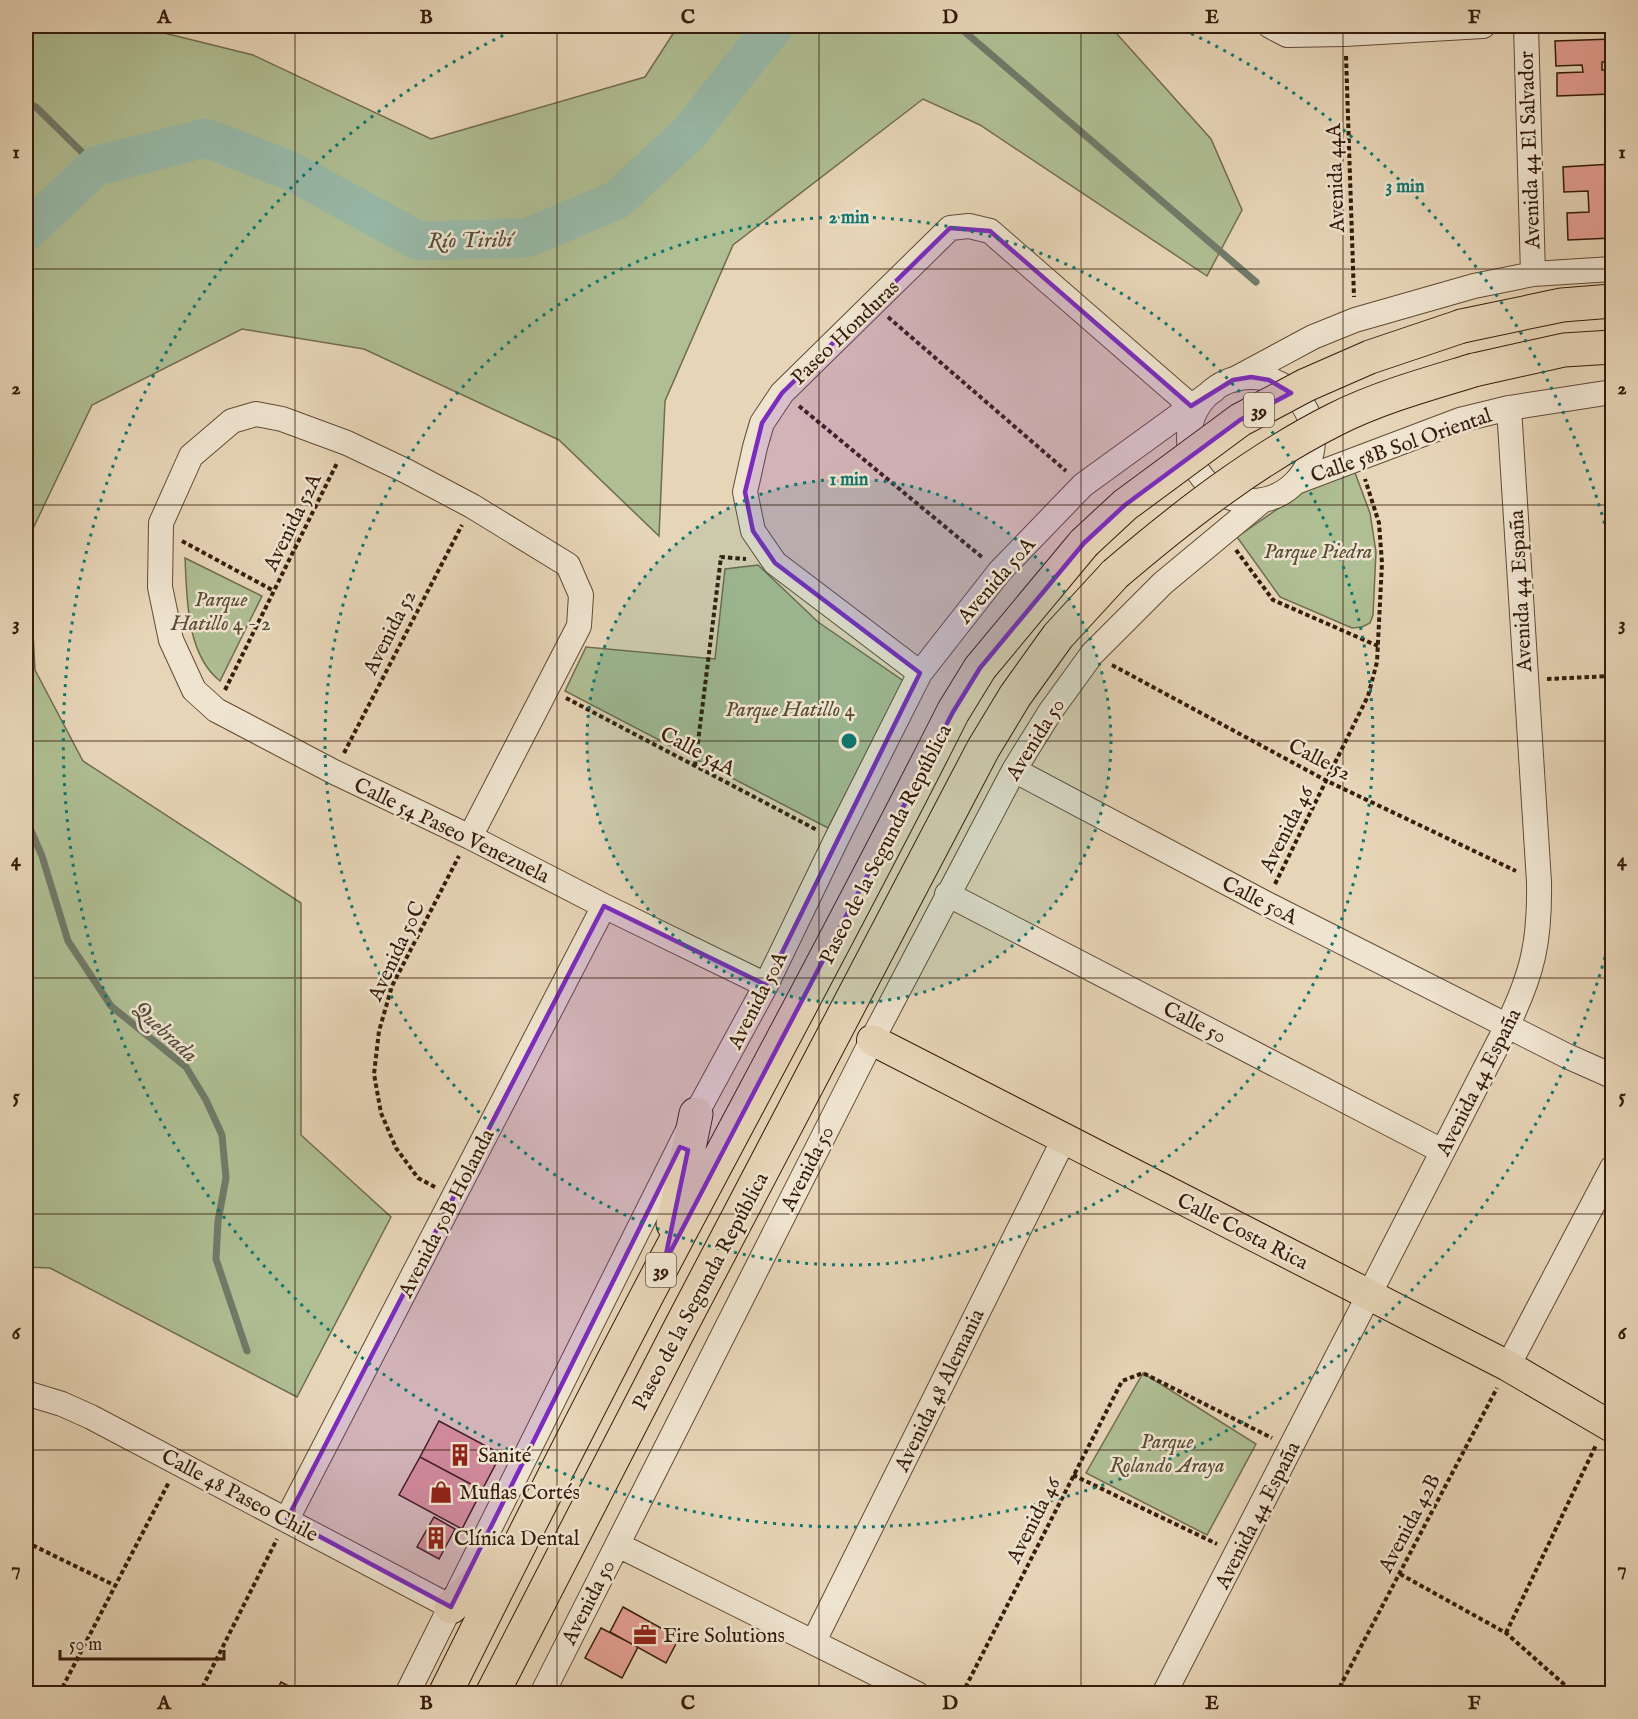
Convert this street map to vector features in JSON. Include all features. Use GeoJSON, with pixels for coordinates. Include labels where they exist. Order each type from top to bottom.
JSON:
{"type":"FeatureCollection","features":[{"type":"Feature","properties":{"kind":"highway","name":"Paseo de la Segunda República"},"geometry":{"type":"LineString","coordinates":[[445,1694],[664,1264],[802,1005],[953,712],[980,668],[1084,543],[1125,505],[1240,420],[1306,385],[1370,357],[1462,326],[1562,305],[1612,301]]}},
{"type":"Feature","properties":{"kind":"highway","name":"Paseo de la Segunda República"},"geometry":{"type":"LineString","coordinates":[[497,1687],[679,1330],[983,749],[1015,696],[1058,636],[1115,574],[1162,534],[1282,448],[1338,418],[1392,396],[1474,370],[1564,350],[1612,347]]}},
{"type":"Feature","properties":{"kind":"highway"},"geometry":{"type":"LineString","coordinates":[[664,1264],[696,1114]]}},
{"type":"Feature","properties":{"kind":"highway"},"geometry":{"type":"LineString","coordinates":[[451,1607],[523,1537]]}},
{"type":"Feature","properties":{"kind":"main road","name":"Calle Costa Rica"},"geometry":{"type":"LineString","coordinates":[[872,1040],[1508,1366],[1610,1425]]}},
{"type":"Feature","properties":{"kind":"street"},"geometry":{"type":"LineString","coordinates":[[1270,26],[1287,35],[1483,26]]}},
{"type":"Feature","properties":{"kind":"street","name":"Avenida 44 El Salvador"},"geometry":{"type":"LineString","coordinates":[[1526,26],[1533,274]]}},
{"type":"Feature","properties":{"kind":"street","name":"Paseo Honduras"},"geometry":{"type":"LineString","coordinates":[[920,673],[775,563],[753,531],[746,492],[750,470],[762,423],[782,393],[950,228],[969,226],[990,231],[1191,406]]}},
{"type":"Feature","properties":{"kind":"street","name":"Avenida 50A"},"geometry":{"type":"LineString","coordinates":[[407,1694],[696,1114],[766,985],[920,673],[1000,572],[1083,485],[1223,385],[1313,337],[1355,320],[1474,286],[1533,274],[1612,269]]}},
{"type":"Feature","properties":{"kind":"street"},"geometry":{"type":"LineString","coordinates":[[1251,377],[1269,380],[1285,387],[1299,400],[1308,415],[1313,432],[1312,450],[1306,467],[1296,482],[1282,493],[1263,500],[1243,501],[1223,495],[1206,482],[1194,465],[1190,445],[1191,424],[1200,405],[1223,385],[1251,377]]}},
{"type":"Feature","properties":{"kind":"street","name":"Calle 58B Sol Oriental"},"geometry":{"type":"LineString","coordinates":[[1296,482],[1460,420],[1509,408],[1612,392]]}},
{"type":"Feature","properties":{"kind":"street","name":"Avenida 44 España"},"geometry":{"type":"LineString","coordinates":[[1164,1694],[1507,1026],[1523,993],[1534,957],[1540,920],[1539,882],[1509,408]]}},
{"type":"Feature","properties":{"kind":"street","name":"Calle 54 Paseo Venezuela"},"geometry":{"type":"LineString","coordinates":[[547,688],[579,626],[581,595],[568,565],[472,506],[347,443],[282,419],[256,414],[232,421],[191,456],[161,523],[160,587],[171,640],[194,690],[216,710],[334,772],[470,837],[766,985]]}},
{"type":"Feature","properties":{"kind":"street"},"geometry":{"type":"LineString","coordinates":[[1092,654],[1164,583],[1263,500]]}},
{"type":"Feature","properties":{"kind":"street","name":"Avenida 50"},"geometry":{"type":"LineString","coordinates":[[542,1694],[947,894],[1014,770],[1050,712],[1092,654]]}},
{"type":"Feature","properties":{"kind":"street"},"geometry":{"type":"LineString","coordinates":[[470,837],[547,688]]}},
{"type":"Feature","properties":{"kind":"street","name":"Calle 50A"},"geometry":{"type":"LineString","coordinates":[[1014,770],[1265,903],[1567,1056],[1612,1076]]}},
{"type":"Feature","properties":{"kind":"street","name":"Calle 50"},"geometry":{"type":"LineString","coordinates":[[947,894],[1442,1151]]}},
{"type":"Feature","properties":{"kind":"street","name":"Avenida 50B Holanda"},"geometry":{"type":"LineString","coordinates":[[287,1519],[604,906]]}},
{"type":"Feature","properties":{"kind":"street","name":"Avenida 48 Alemania"},"geometry":{"type":"LineString","coordinates":[[814,1641],[1064,1139]]}},
{"type":"Feature","properties":{"kind":"street"},"geometry":{"type":"LineString","coordinates":[[1508,1366],[1603,1208],[1612,1168]]}},
{"type":"Feature","properties":{"kind":"street","name":"Calle 48 Paseo Chile"},"geometry":{"type":"LineString","coordinates":[[26,1393],[62,1404],[287,1519],[451,1607]]}},
{"type":"Feature","properties":{"kind":"street"},"geometry":{"type":"LineString","coordinates":[[618,1545],[917,1694]]}},
{"type":"Feature","properties":{"kind":"path","name":"Avenida 44A"},"geometry":{"type":"LineString","coordinates":[[1345,34],[1355,320]]}},
{"type":"Feature","properties":{"kind":"path"},"geometry":{"type":"LineString","coordinates":[[873,305],[1083,485]]}},
{"type":"Feature","properties":{"kind":"path"},"geometry":{"type":"LineString","coordinates":[[782,393],[1000,572]]}},
{"type":"Feature","properties":{"kind":"path","name":"Avenida 52A"},"geometry":{"type":"LineString","coordinates":[[216,710],[347,443]]}},
{"type":"Feature","properties":{"kind":"path","name":"Avenida 46"},"geometry":{"type":"LineString","coordinates":[[1265,903],[1368,696],[1377,662],[1382,563],[1379,522],[1359,458]]}},
{"type":"Feature","properties":{"kind":"path","name":"Avenida 52"},"geometry":{"type":"LineString","coordinates":[[334,772],[472,506]]}},
{"type":"Feature","properties":{"kind":"path"},"geometry":{"type":"LineString","coordinates":[[161,530],[274,591]]}},
{"type":"Feature","properties":{"kind":"path"},"geometry":{"type":"LineString","coordinates":[[1224,534],[1273,600],[1378,646]]}},
{"type":"Feature","properties":{"kind":"path"},"geometry":{"type":"LineString","coordinates":[[695,766],[721,557]]}},
{"type":"Feature","properties":{"kind":"path","name":"Calle 52"},"geometry":{"type":"LineString","coordinates":[[1092,654],[1327,781],[1539,882]]}},
{"type":"Feature","properties":{"kind":"path"},"geometry":{"type":"LineString","coordinates":[[1526,680],[1612,676]]}},
{"type":"Feature","properties":{"kind":"path","name":"Calle 54A"},"geometry":{"type":"LineString","coordinates":[[547,688],[836,840]]}},
{"type":"Feature","properties":{"kind":"path","name":"Avenida 50C"},"geometry":{"type":"LineString","coordinates":[[453,1198],[418,1178],[396,1148],[381,1113],[374,1074],[379,1031],[392,986],[470,837]]}},
{"type":"Feature","properties":{"kind":"path","name":"Avenida 42B"},"geometry":{"type":"LineString","coordinates":[[1336,1694],[1508,1366]]}},
{"type":"Feature","properties":{"kind":"path","name":"Avenida 46"},"geometry":{"type":"LineString","coordinates":[[962,1694],[1122,1381],[1143,1374],[1292,1447]]}},
{"type":"Feature","properties":{"kind":"path"},"geometry":{"type":"LineString","coordinates":[[1506,1633],[1610,1425]]}},
{"type":"Feature","properties":{"kind":"path"},"geometry":{"type":"LineString","coordinates":[[59,1694],[179,1463]]}},
{"type":"Feature","properties":{"kind":"path"},"geometry":{"type":"LineString","coordinates":[[1073,1475],[1237,1553]]}},
{"type":"Feature","properties":{"kind":"path"},"geometry":{"type":"LineString","coordinates":[[199,1694],[287,1519]]}},
{"type":"Feature","properties":{"kind":"path"},"geometry":{"type":"LineString","coordinates":[[26,1542],[116,1586]]}},
{"type":"Feature","properties":{"kind":"path"},"geometry":{"type":"LineString","coordinates":[[1400,1574],[1506,1633],[1575,1694]]}},
{"type":"Feature","properties":{"kind":"highlighted area"},"geometry":{"type":"Polygon","coordinates":[[[950,228],[990,231],[1191,406],[1233,380],[1251,377],[1269,380],[1291,393],[1240,420],[1125,505],[1084,543],[980,668],[953,712],[664,1264],[688,1150],[680,1147],[451,1607],[287,1519],[604,906],[766,985],[920,673],[775,563],[753,531],[745,492],[762,423],[782,393],[950,228]]]}},
{"type":"Feature","properties":{"kind":"green space"},"geometry":{"type":"Polygon","coordinates":[[[26,26],[136,26],[253,55],[431,139],[645,77],[678,26],[1115,26],[1117,34],[1211,139],[1242,210],[1207,276],[980,125],[923,99],[733,245],[665,401],[659,536],[559,440],[364,349],[242,329],[92,405],[28,539],[35,670],[83,761],[301,903],[301,1135],[391,1217],[297,1397],[50,1268],[26,1267],[26,26]]]}},
{"type":"Feature","properties":{"kind":"green space","name":"Parque Piedra"},"geometry":{"type":"Polygon","coordinates":[[[1354,470],[1370,513],[1376,552],[1373,615],[1370,623],[1352,628],[1280,597],[1237,537],[1302,492],[1354,470]]]}},
{"type":"Feature","properties":{"kind":"green space","name":"Parque Hatillo 4 - 2"},"geometry":{"type":"Polygon","coordinates":[[[185,558],[262,596],[220,681],[200,656],[190,624],[185,558]]]}},
{"type":"Feature","properties":{"kind":"green space","name":"Parque Hatillo 4"},"geometry":{"type":"Polygon","coordinates":[[[758,565],[818,622],[905,682],[828,828],[565,691],[586,647],[715,659],[725,569],[758,565]]]}},
{"type":"Feature","properties":{"kind":"green space","name":"Parque Rolando Araya"},"geometry":{"type":"Polygon","coordinates":[[[1143,1373],[1256,1444],[1207,1535],[1086,1473],[1143,1373]]]}},
{"type":"Feature","properties":{"kind":"building"},"geometry":{"type":"Polygon","coordinates":[[[1555,26],[1612,26],[1612,28],[1555,30],[1555,26]]]}},
{"type":"Feature","properties":{"kind":"building"},"geometry":{"type":"Polygon","coordinates":[[[1612,39],[1612,62],[1602,62],[1602,70],[1612,70],[1612,94],[1557,96],[1557,73],[1583,72],[1582,65],[1556,66],[1555,41],[1612,39]]]}},
{"type":"Feature","properties":{"kind":"building"},"geometry":{"type":"Polygon","coordinates":[[[1612,164],[1612,238],[1568,240],[1567,213],[1589,212],[1588,191],[1564,192],[1563,167],[1612,164]]]}},
{"type":"Feature","properties":{"kind":"building","name":"Sanité"},"geometry":{"type":"Polygon","coordinates":[[[439,1421],[501,1454],[482,1490],[420,1457],[439,1421]]]}},
{"type":"Feature","properties":{"kind":"building","name":"Muflas Cortés"},"geometry":{"type":"Polygon","coordinates":[[[420,1457],[482,1490],[462,1529],[399,1495],[420,1457]]]}},
{"type":"Feature","properties":{"kind":"building","name":"Clínica Dental"},"geometry":{"type":"Polygon","coordinates":[[[434,1517],[455,1529],[439,1559],[417,1547],[434,1517]]]}},
{"type":"Feature","properties":{"kind":"building","name":"Fire Solutions"},"geometry":{"type":"Polygon","coordinates":[[[623,1607],[679,1638],[666,1663],[610,1632],[623,1607]]]}},
{"type":"Feature","properties":{"kind":"building"},"geometry":{"type":"Polygon","coordinates":[[[601,1628],[638,1647],[622,1678],[585,1658],[601,1628]]]}},
{"type":"Feature","properties":{"kind":"building"},"geometry":{"type":"Polygon","coordinates":[[[281,1682],[303,1694],[275,1694],[281,1682]]]}},
{"type":"Feature","properties":{"kind":"waterway","name":"Río Tiribí"},"geometry":{"type":"LineString","coordinates":[[26,232],[96,166],[206,138],[291,171],[419,241],[527,238],[617,200],[689,133],[774,26]]}},
{"type":"Feature","properties":{"kind":"waterway"},"geometry":{"type":"LineString","coordinates":[[958,26],[1256,282]]}},
{"type":"Feature","properties":{"kind":"waterway"},"geometry":{"type":"LineString","coordinates":[[26,103],[36,107],[96,166]]}},
{"type":"Feature","properties":{"kind":"waterway","name":"Quebrada"},"geometry":{"type":"LineString","coordinates":[[26,819],[42,856],[68,941],[111,1006],[186,1067],[206,1100],[222,1135],[226,1178],[218,1221],[216,1259],[247,1351]]}},
{"type":"Feature","properties":{"kind":"place","name":"Sanité"},"geometry":{"type":"Point","coordinates":[460,1455]}},
{"type":"Feature","properties":{"kind":"place","name":"Muflas Cortés"},"geometry":{"type":"Point","coordinates":[441,1492]}},
{"type":"Feature","properties":{"kind":"place","name":"Clínica Dental"},"geometry":{"type":"Point","coordinates":[436,1538]}},
{"type":"Feature","properties":{"kind":"place","name":"Fire Solutions"},"geometry":{"type":"Point","coordinates":[645,1635]}}]}
